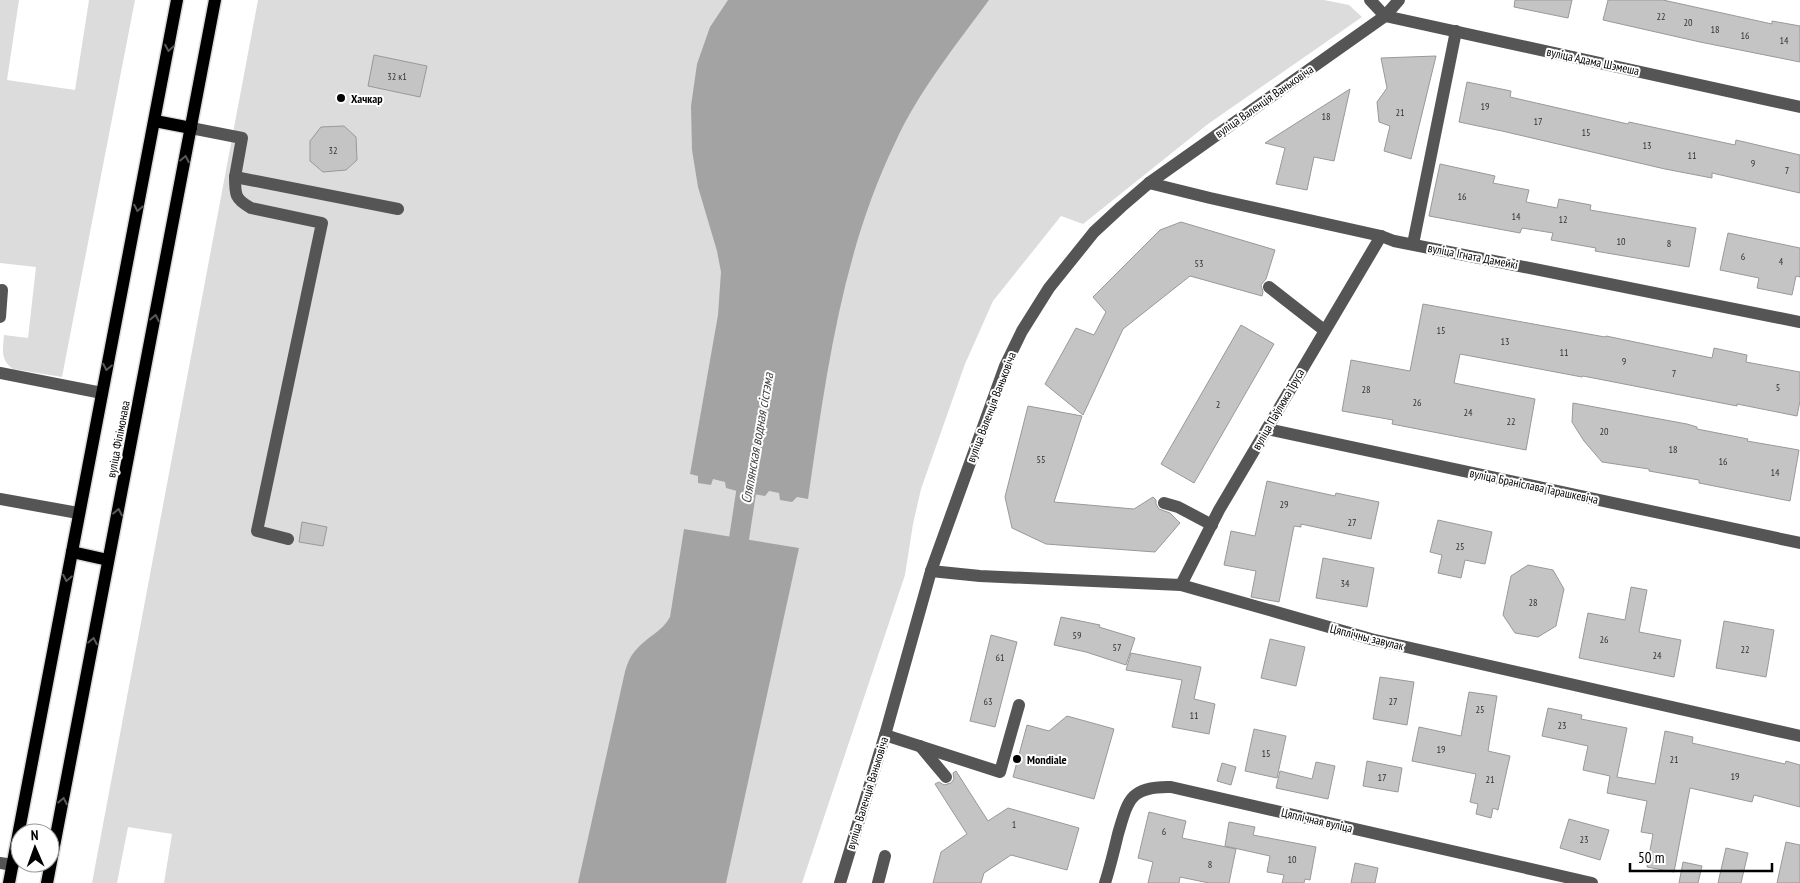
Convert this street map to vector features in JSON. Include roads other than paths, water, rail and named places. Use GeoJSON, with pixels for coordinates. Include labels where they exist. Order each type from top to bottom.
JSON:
{"type":"FeatureCollection","features":[{"type":"Feature","properties":{"kind":"main road","name":"вуліца Філімонава"},"geometry":{"type":"LineString","coordinates":[[9,883],[6,864],[72,552],[177,0]]}},
{"type":"Feature","properties":{"kind":"main road","name":"вуліца Філімонава"},"geometry":{"type":"LineString","coordinates":[[47,883],[215,0]]}},
{"type":"Feature","properties":{"kind":"main road"},"geometry":{"type":"LineString","coordinates":[[155,121],[191,128]]}},
{"type":"Feature","properties":{"kind":"main road"},"geometry":{"type":"LineString","coordinates":[[72,552],[108,560]]}},
{"type":"Feature","properties":{"kind":"street"},"geometry":{"type":"LineString","coordinates":[[1370,0],[1385,16]]}},
{"type":"Feature","properties":{"kind":"street","name":"вуліца Валенція Ваньковіча"},"geometry":{"type":"LineString","coordinates":[[840,883],[885,735],[931,570],[1005,366],[1022,332],[1049,288],[1094,232],[1149,182],[1385,16],[1399,0]]}},
{"type":"Feature","properties":{"kind":"street","name":"вуліца Адама Шэмеша"},"geometry":{"type":"LineString","coordinates":[[1385,16],[1800,106]]}},
{"type":"Feature","properties":{"kind":"street"},"geometry":{"type":"LineString","coordinates":[[1413,244],[1456,31]]}},
{"type":"Feature","properties":{"kind":"street"},"geometry":{"type":"LineString","coordinates":[[191,128],[242,138],[235,177],[236,194],[241,202],[251,208],[322,223],[257,530],[288,539]]}},
{"type":"Feature","properties":{"kind":"street"},"geometry":{"type":"LineString","coordinates":[[235,177],[398,209]]}},
{"type":"Feature","properties":{"kind":"street","name":"вуліца Ігната Дамейкі"},"geometry":{"type":"LineString","coordinates":[[1149,182],[1210,198],[1381,236],[1394,241],[1800,322]]}},
{"type":"Feature","properties":{"kind":"street","name":"вуліца Паўлюка Труса"},"geometry":{"type":"LineString","coordinates":[[1181,585],[1212,525],[1267,428],[1381,236]]}},
{"type":"Feature","properties":{"kind":"street"},"geometry":{"type":"LineString","coordinates":[[1269,287],[1324,330]]}},
{"type":"Feature","properties":{"kind":"street"},"geometry":{"type":"LineString","coordinates":[[0,317],[2,290]]}},
{"type":"Feature","properties":{"kind":"street"},"geometry":{"type":"LineString","coordinates":[[0,373],[102,393]]}},
{"type":"Feature","properties":{"kind":"street","name":"вуліца Браніслава Тарашкевіча"},"geometry":{"type":"LineString","coordinates":[[1267,428],[1800,543]]}},
{"type":"Feature","properties":{"kind":"street"},"geometry":{"type":"LineString","coordinates":[[0,499],[78,513]]}},
{"type":"Feature","properties":{"kind":"street"},"geometry":{"type":"LineString","coordinates":[[1164,503],[1178,507],[1212,525]]}},
{"type":"Feature","properties":{"kind":"street","name":"Цяплічны завулак"},"geometry":{"type":"LineString","coordinates":[[931,570],[980,576],[1181,585],[1370,639],[1800,736]]}},
{"type":"Feature","properties":{"kind":"street"},"geometry":{"type":"LineString","coordinates":[[885,735],[1000,772],[1019,705]]}},
{"type":"Feature","properties":{"kind":"street"},"geometry":{"type":"LineString","coordinates":[[920,746],[946,777]]}},
{"type":"Feature","properties":{"kind":"street","name":"Цяплічная вуліца"},"geometry":{"type":"LineString","coordinates":[[1105,883],[1126,805],[1135,795],[1146,788],[1156,786],[1171,787],[1592,883]]}},
{"type":"Feature","properties":{"kind":"street"},"geometry":{"type":"LineString","coordinates":[[878,883],[885,856]]}},
{"type":"Feature","properties":{"kind":"water"},"geometry":{"type":"Polygon","coordinates":[[[728,0],[989,0],[938,69],[915,105],[904,124],[876,185],[848,273],[838,317],[829,362],[808,499],[797,497],[792,502],[780,500],[779,493],[769,491],[765,496],[753,494],[751,487],[742,485],[737,491],[726,488],[725,482],[713,479],[711,485],[698,483],[698,476],[690,474],[718,315],[721,272],[717,251],[698,187],[692,150],[691,106],[697,64],[710,27],[728,0]]]}},
{"type":"Feature","properties":{"kind":"water"},"geometry":{"type":"Polygon","coordinates":[[[684,529],[799,548],[726,883],[578,883],[626,669],[635,651],[663,627],[670,617],[684,529]]]}},
{"type":"Feature","properties":{"kind":"waterway","name":"Сляпянская водная сістэма"},"geometry":{"type":"LineString","coordinates":[[735,565],[751,460]]}},
{"type":"Feature","properties":{"kind":"place","name":"Хачкар"},"geometry":{"type":"Point","coordinates":[341,98]}},
{"type":"Feature","properties":{"kind":"place","name":"Mondiale"},"geometry":{"type":"Point","coordinates":[1017,759]}}]}
